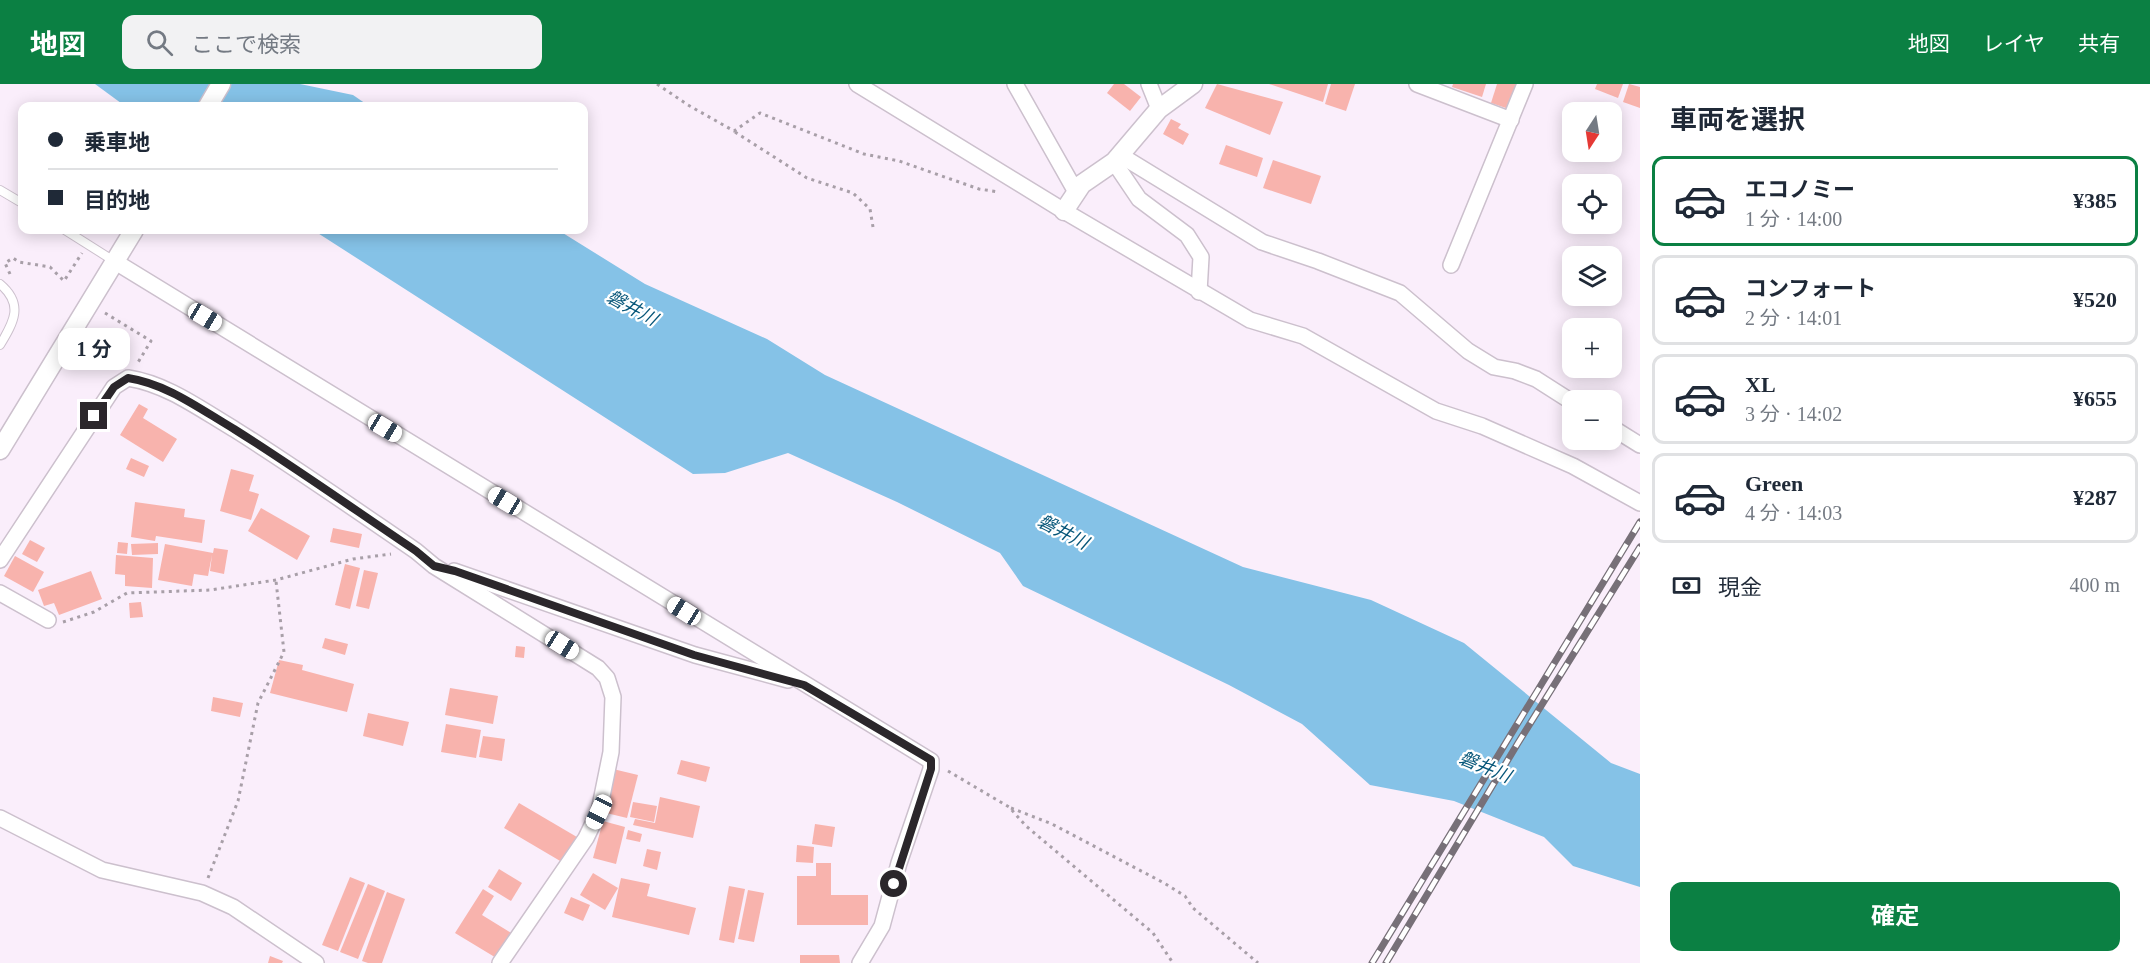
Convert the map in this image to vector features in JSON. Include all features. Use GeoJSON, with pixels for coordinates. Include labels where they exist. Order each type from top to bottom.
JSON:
{"type":"FeatureCollection","features":[{"type":"Feature","properties":{"kind":"street"},"geometry":{"type":"LineString","coordinates":[[210,102],[221,84]]}},
{"type":"Feature","properties":{"kind":"street"},"geometry":{"type":"LineString","coordinates":[[857,84],[1064,211],[1250,320],[1303,336],[1436,411],[1482,426],[1562,462],[1640,503]]}},
{"type":"Feature","properties":{"kind":"street"},"geometry":{"type":"LineString","coordinates":[[1016,84],[1076,192]]}},
{"type":"Feature","properties":{"kind":"street"},"geometry":{"type":"LineString","coordinates":[[1149,84],[1159,109]]}},
{"type":"Feature","properties":{"kind":"street"},"geometry":{"type":"LineString","coordinates":[[1064,211],[1082,184],[1117,159],[1159,109],[1193,84]]}},
{"type":"Feature","properties":{"kind":"street"},"geometry":{"type":"LineString","coordinates":[[1418,84],[1511,120]]}},
{"type":"Feature","properties":{"kind":"street"},"geometry":{"type":"LineString","coordinates":[[1451,265],[1525,84]]}},
{"type":"Feature","properties":{"kind":"street"},"geometry":{"type":"LineString","coordinates":[[1117,159],[1139,199],[1187,235],[1201,257],[1199,292]]}},
{"type":"Feature","properties":{"kind":"street"},"geometry":{"type":"LineString","coordinates":[[1117,159],[1262,242],[1400,293],[1468,351],[1494,367],[1515,371],[1536,379],[1562,396]]}},
{"type":"Feature","properties":{"kind":"street"},"geometry":{"type":"LineString","coordinates":[[0,450],[129,237]]}},
{"type":"Feature","properties":{"kind":"street"},"geometry":{"type":"LineString","coordinates":[[114,261],[804,685],[931,760],[931,769],[899,863],[882,926],[860,963]]}},
{"type":"Feature","properties":{"kind":"street"},"geometry":{"type":"LineString","coordinates":[[0,560],[114,387],[128,378],[145,381],[179,396],[279,458],[428,561],[598,668],[607,678],[613,697],[610,752],[599,812],[586,838],[500,963]]}},
{"type":"Feature","properties":{"kind":"street"},"geometry":{"type":"LineString","coordinates":[[1622,434],[1640,445]]}},
{"type":"Feature","properties":{"kind":"street"},"geometry":{"type":"LineString","coordinates":[[428,561],[694,655],[804,685]]}},
{"type":"Feature","properties":{"kind":"street"},"geometry":{"type":"LineString","coordinates":[[0,593],[48,620]]}},
{"type":"Feature","properties":{"kind":"street"},"geometry":{"type":"LineString","coordinates":[[0,818],[102,870],[202,893],[232,907],[316,963]]}},
{"type":"Feature","properties":{"kind":"lane"},"geometry":{"type":"LineString","coordinates":[[0,190],[18,201]]}},
{"type":"Feature","properties":{"kind":"lane"},"geometry":{"type":"LineString","coordinates":[[72,234],[114,261]]}},
{"type":"Feature","properties":{"kind":"lane"},"geometry":{"type":"LineString","coordinates":[[0,284],[15,303],[15,314],[0,345]]}},
{"type":"Feature","properties":{"kind":"path"},"geometry":{"type":"LineString","coordinates":[[657,84],[807,178],[853,193],[870,209],[873,226]]}},
{"type":"Feature","properties":{"kind":"path"},"geometry":{"type":"LineString","coordinates":[[734,131],[760,112],[864,154],[898,161],[979,189],[1002,193]]}},
{"type":"Feature","properties":{"kind":"path"},"geometry":{"type":"LineString","coordinates":[[10,274],[5,263],[13,258],[19,262],[50,267],[64,281],[88,244]]}},
{"type":"Feature","properties":{"kind":"path"},"geometry":{"type":"LineString","coordinates":[[104,313],[151,341],[128,378]]}},
{"type":"Feature","properties":{"kind":"path"},"geometry":{"type":"LineString","coordinates":[[48,620],[56,624],[94,612],[127,593],[210,590],[276,580],[353,559],[395,553],[428,561]]}},
{"type":"Feature","properties":{"kind":"path"},"geometry":{"type":"LineString","coordinates":[[202,893],[238,801],[258,703],[284,652],[276,580]]}},
{"type":"Feature","properties":{"kind":"path"},"geometry":{"type":"LineString","coordinates":[[931,760],[1010,807],[1052,824],[1164,882],[1185,896],[1193,908],[1258,963]]}},
{"type":"Feature","properties":{"kind":"path"},"geometry":{"type":"LineString","coordinates":[[1010,807],[1026,826],[1153,933],[1173,963]]}},
{"type":"Feature","properties":{"kind":"water"},"geometry":{"type":"Polygon","coordinates":[[[95,84],[300,84],[353,95],[363,102],[120,102],[95,84]]]}},
{"type":"Feature","properties":{"kind":"water","name":"磐井川"},"geometry":{"type":"Polygon","coordinates":[[[319,234],[564,234],[645,284],[767,339],[825,375],[1243,567],[1371,600],[1464,643],[1611,763],[1640,774],[1640,887],[1573,866],[1544,837],[1454,801],[1370,785],[1302,724],[1229,685],[1023,586],[1000,553],[897,502],[788,453],[725,473],[693,474],[319,234]]]}},
{"type":"Feature","properties":{"kind":"building"},"geometry":{"type":"Polygon","coordinates":[[[1114,84],[1124,84],[1141,97],[1130,111],[1107,93],[1114,84]]]}},
{"type":"Feature","properties":{"kind":"building"},"geometry":{"type":"Polygon","coordinates":[[[1217,84],[1283,102],[1270,135],[1205,108],[1217,84]]]}},
{"type":"Feature","properties":{"kind":"building"},"geometry":{"type":"Polygon","coordinates":[[[1269,84],[1328,84],[1323,102],[1269,84]]]}},
{"type":"Feature","properties":{"kind":"building"},"geometry":{"type":"Polygon","coordinates":[[[1331,84],[1355,84],[1346,111],[1325,104],[1331,84]]]}},
{"type":"Feature","properties":{"kind":"building"},"geometry":{"type":"Polygon","coordinates":[[[1453,84],[1486,84],[1482,97],[1452,87],[1453,84]]]}},
{"type":"Feature","properties":{"kind":"building"},"geometry":{"type":"Polygon","coordinates":[[[1497,84],[1518,84],[1509,109],[1491,103],[1497,84]]]}},
{"type":"Feature","properties":{"kind":"building"},"geometry":{"type":"Polygon","coordinates":[[[1597,84],[1623,84],[1618,98],[1595,89],[1597,84]]]}},
{"type":"Feature","properties":{"kind":"building"},"geometry":{"type":"Polygon","coordinates":[[[1629,84],[1640,87],[1640,108],[1623,102],[1629,84]]]}},
{"type":"Feature","properties":{"kind":"building"},"geometry":{"type":"Polygon","coordinates":[[[1171,119],[1181,124],[1178,128],[1189,134],[1183,145],[1163,134],[1171,119]]]}},
{"type":"Feature","properties":{"kind":"building"},"geometry":{"type":"Polygon","coordinates":[[[1226,145],[1263,158],[1257,177],[1219,164],[1226,145]]]}},
{"type":"Feature","properties":{"kind":"building"},"geometry":{"type":"Polygon","coordinates":[[[1273,160],[1321,176],[1311,204],[1263,188],[1273,160]]]}},
{"type":"Feature","properties":{"kind":"building"},"geometry":{"type":"Polygon","coordinates":[[[139,404],[148,409],[143,418],[177,439],[163,462],[120,435],[139,404]]]}},
{"type":"Feature","properties":{"kind":"building"},"geometry":{"type":"Polygon","coordinates":[[[131,458],[149,466],[144,477],[126,469],[131,458]]]}},
{"type":"Feature","properties":{"kind":"building"},"geometry":{"type":"Polygon","coordinates":[[[231,469],[254,475],[249,491],[259,494],[251,520],[220,511],[231,469]]]}},
{"type":"Feature","properties":{"kind":"building"},"geometry":{"type":"Polygon","coordinates":[[[135,502],[185,509],[184,517],[205,520],[202,543],[156,536],[155,541],[131,537],[135,502]]]}},
{"type":"Feature","properties":{"kind":"building"},"geometry":{"type":"Polygon","coordinates":[[[261,508],[310,536],[297,560],[248,531],[261,508]]]}},
{"type":"Feature","properties":{"kind":"building"},"geometry":{"type":"Polygon","coordinates":[[[333,528],[362,534],[359,548],[330,542],[333,528]]]}},
{"type":"Feature","properties":{"kind":"building"},"geometry":{"type":"Polygon","coordinates":[[[30,540],[45,548],[37,562],[22,554],[30,540]]]}},
{"type":"Feature","properties":{"kind":"building"},"geometry":{"type":"Polygon","coordinates":[[[118,542],[128,543],[127,554],[117,553],[118,542]]]}},
{"type":"Feature","properties":{"kind":"building"},"geometry":{"type":"Polygon","coordinates":[[[158,543],[158,554],[132,555],[131,544],[158,543]]]}},
{"type":"Feature","properties":{"kind":"building"},"geometry":{"type":"Polygon","coordinates":[[[165,544],[213,553],[214,548],[228,550],[224,574],[210,571],[212,555],[208,576],[194,574],[192,586],[158,580],[165,544]]]}},
{"type":"Feature","properties":{"kind":"building"},"geometry":{"type":"Polygon","coordinates":[[[116,555],[153,558],[152,588],[125,586],[125,575],[115,574],[116,555]]]}},
{"type":"Feature","properties":{"kind":"building"},"geometry":{"type":"Polygon","coordinates":[[[15,556],[44,572],[33,592],[4,576],[15,556]]]}},
{"type":"Feature","properties":{"kind":"building"},"geometry":{"type":"Polygon","coordinates":[[[345,564],[360,568],[350,609],[335,605],[345,564]]]}},
{"type":"Feature","properties":{"kind":"building"},"geometry":{"type":"Polygon","coordinates":[[[364,570],[378,573],[369,609],[356,606],[364,570]]]}},
{"type":"Feature","properties":{"kind":"building"},"geometry":{"type":"Polygon","coordinates":[[[91,571],[102,599],[59,615],[54,603],[44,606],[38,590],[91,571]]]}},
{"type":"Feature","properties":{"kind":"building"},"geometry":{"type":"Polygon","coordinates":[[[141,602],[143,617],[130,618],[129,603],[141,602]]]}},
{"type":"Feature","properties":{"kind":"building"},"geometry":{"type":"Polygon","coordinates":[[[325,638],[348,644],[345,655],[322,648],[325,638]]]}},
{"type":"Feature","properties":{"kind":"building"},"geometry":{"type":"Polygon","coordinates":[[[516,646],[525,647],[524,658],[515,657],[516,646]]]}},
{"type":"Feature","properties":{"kind":"building"},"geometry":{"type":"Polygon","coordinates":[[[279,660],[303,665],[302,670],[354,684],[347,712],[270,693],[279,660]]]}},
{"type":"Feature","properties":{"kind":"building"},"geometry":{"type":"Polygon","coordinates":[[[450,688],[498,696],[493,724],[445,715],[450,688]]]}},
{"type":"Feature","properties":{"kind":"building"},"geometry":{"type":"Polygon","coordinates":[[[213,697],[243,703],[240,717],[211,711],[213,697]]]}},
{"type":"Feature","properties":{"kind":"building"},"geometry":{"type":"Polygon","coordinates":[[[368,713],[409,722],[403,746],[363,736],[368,713]]]}},
{"type":"Feature","properties":{"kind":"building"},"geometry":{"type":"Polygon","coordinates":[[[446,724],[481,730],[476,758],[441,752],[446,724]]]}},
{"type":"Feature","properties":{"kind":"building"},"geometry":{"type":"Polygon","coordinates":[[[483,736],[505,739],[502,761],[479,757],[483,736]]]}},
{"type":"Feature","properties":{"kind":"building"},"geometry":{"type":"Polygon","coordinates":[[[681,760],[710,767],[706,782],[677,774],[681,760]]]}},
{"type":"Feature","properties":{"kind":"building"},"geometry":{"type":"Polygon","coordinates":[[[613,769],[638,775],[627,818],[602,812],[613,769]]]}},
{"type":"Feature","properties":{"kind":"building"},"geometry":{"type":"Polygon","coordinates":[[[660,797],[700,806],[693,838],[633,825],[635,819],[655,823],[660,797]]]}},
{"type":"Feature","properties":{"kind":"building"},"geometry":{"type":"Polygon","coordinates":[[[633,802],[657,806],[654,822],[630,817],[633,802]]]}},
{"type":"Feature","properties":{"kind":"building"},"geometry":{"type":"Polygon","coordinates":[[[519,803],[582,840],[567,865],[504,828],[519,803]]]}},
{"type":"Feature","properties":{"kind":"building"},"geometry":{"type":"Polygon","coordinates":[[[603,821],[625,827],[616,864],[593,858],[603,821]]]}},
{"type":"Feature","properties":{"kind":"building"},"geometry":{"type":"Polygon","coordinates":[[[815,824],[835,827],[832,847],[812,844],[815,824]]]}},
{"type":"Feature","properties":{"kind":"building"},"geometry":{"type":"Polygon","coordinates":[[[628,830],[642,834],[640,842],[626,839],[628,830]]]}},
{"type":"Feature","properties":{"kind":"building"},"geometry":{"type":"Polygon","coordinates":[[[797,845],[814,847],[813,863],[796,862],[797,845]]]}},
{"type":"Feature","properties":{"kind":"building"},"geometry":{"type":"Polygon","coordinates":[[[647,849],[661,852],[657,870],[643,866],[647,849]]]}},
{"type":"Feature","properties":{"kind":"building"},"geometry":{"type":"Polygon","coordinates":[[[816,863],[831,863],[831,895],[868,895],[868,925],[797,925],[797,876],[816,876],[816,863]]]}},
{"type":"Feature","properties":{"kind":"building"},"geometry":{"type":"Polygon","coordinates":[[[499,869],[522,883],[511,901],[488,887],[499,869]]]}},
{"type":"Feature","properties":{"kind":"building"},"geometry":{"type":"Polygon","coordinates":[[[593,873],[618,888],[605,910],[580,895],[593,873]]]}},
{"type":"Feature","properties":{"kind":"building"},"geometry":{"type":"Polygon","coordinates":[[[350,877],[365,883],[338,951],[322,945],[350,877]]]}},
{"type":"Feature","properties":{"kind":"building"},"geometry":{"type":"Polygon","coordinates":[[[621,878],[650,884],[647,896],[696,908],[689,935],[612,917],[621,878]]]}},
{"type":"Feature","properties":{"kind":"building"},"geometry":{"type":"Polygon","coordinates":[[[368,884],[385,891],[358,959],[340,952],[368,884]]]}},
{"type":"Feature","properties":{"kind":"building"},"geometry":{"type":"Polygon","coordinates":[[[729,886],[745,889],[734,943],[719,940],[729,886]]]}},
{"type":"Feature","properties":{"kind":"building"},"geometry":{"type":"Polygon","coordinates":[[[483,889],[494,896],[482,915],[513,934],[498,959],[455,933],[483,889]]]}},
{"type":"Feature","properties":{"kind":"building"},"geometry":{"type":"Polygon","coordinates":[[[748,890],[764,893],[754,942],[738,939],[748,890]]]}},
{"type":"Feature","properties":{"kind":"building"},"geometry":{"type":"Polygon","coordinates":[[[387,892],[405,899],[382,963],[368,963],[362,961],[387,892]]]}},
{"type":"Feature","properties":{"kind":"building"},"geometry":{"type":"Polygon","coordinates":[[[571,897],[590,905],[583,921],[564,913],[571,897]]]}},
{"type":"Feature","properties":{"kind":"building"},"geometry":{"type":"Polygon","coordinates":[[[800,955],[839,955],[840,963],[800,963],[800,955]]]}},
{"type":"Feature","properties":{"kind":"building"},"geometry":{"type":"Polygon","coordinates":[[[270,956],[283,961],[282,963],[268,963],[270,956]]]}},
{"type":"Feature","properties":{"kind":"railway"},"geometry":{"type":"LineString","coordinates":[[1372,963],[1640,522]]}},
{"type":"Feature","properties":{"kind":"railway"},"geometry":{"type":"LineString","coordinates":[[1386,963],[1518,743],[1640,547]]}},
{"type":"Feature","properties":{"kind":"route"},"geometry":{"type":"LineString","coordinates":[[94,416],[114,387],[128,378],[145,381],[170,391],[279,458],[416,551],[434,566],[455,571],[694,655],[804,685],[931,760],[931,769],[920,797],[894,884]]}}]}
